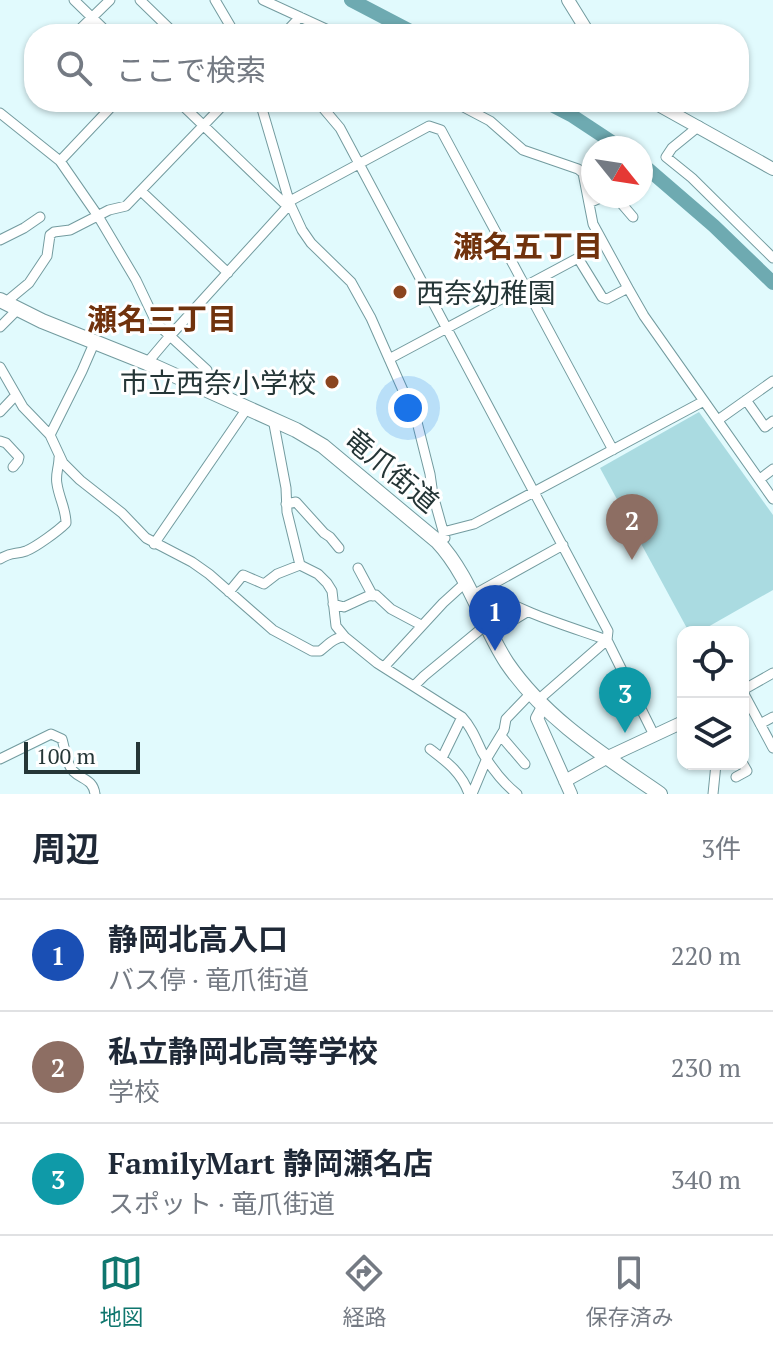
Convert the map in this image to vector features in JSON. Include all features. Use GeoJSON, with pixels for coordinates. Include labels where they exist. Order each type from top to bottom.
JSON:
{"type":"FeatureCollection","features":[{"type":"Feature","properties":{"kind":"main road","name":"竜爪街道"},"geometry":{"type":"LineString","coordinates":[[8,304],[248,407],[323,446],[448,553],[474,589],[506,661],[537,700],[561,723],[660,794]]}},
{"type":"Feature","properties":{"kind":"street"},"geometry":{"type":"LineString","coordinates":[[74,0],[99,24]]}},
{"type":"Feature","properties":{"kind":"street"},"geometry":{"type":"LineString","coordinates":[[86,24],[110,0]]}},
{"type":"Feature","properties":{"kind":"street"},"geometry":{"type":"LineString","coordinates":[[140,0],[165,24]]}},
{"type":"Feature","properties":{"kind":"street"},"geometry":{"type":"LineString","coordinates":[[215,0],[229,24]]}},
{"type":"Feature","properties":{"kind":"street"},"geometry":{"type":"LineString","coordinates":[[263,0],[315,24]]}},
{"type":"Feature","properties":{"kind":"street"},"geometry":{"type":"LineString","coordinates":[[568,0],[583,24]]}},
{"type":"Feature","properties":{"kind":"street"},"geometry":{"type":"LineString","coordinates":[[293,24],[300,17]]}},
{"type":"Feature","properties":{"kind":"street"},"geometry":{"type":"LineString","coordinates":[[60,161],[106,112]]}},
{"type":"Feature","properties":{"kind":"street"},"geometry":{"type":"LineString","coordinates":[[189,112],[284,203],[429,126],[441,130],[613,450]]}},
{"type":"Feature","properties":{"kind":"street"},"geometry":{"type":"LineString","coordinates":[[0,327],[8,304],[29,283],[47,256],[50,235],[70,230],[109,210],[126,206],[217,112]]}},
{"type":"Feature","properties":{"kind":"street"},"geometry":{"type":"LineString","coordinates":[[263,112],[290,202],[302,230],[351,282],[371,318],[417,422],[448,553]]}},
{"type":"Feature","properties":{"kind":"street"},"geometry":{"type":"LineString","coordinates":[[326,112],[340,128],[563,545],[608,631],[607,640],[654,735]]}},
{"type":"Feature","properties":{"kind":"street"},"geometry":{"type":"LineString","coordinates":[[473,112],[490,121],[523,150],[581,171]]}},
{"type":"Feature","properties":{"kind":"street"},"geometry":{"type":"LineString","coordinates":[[672,112],[773,169]]}},
{"type":"Feature","properties":{"kind":"street"},"geometry":{"type":"LineString","coordinates":[[0,114],[60,161],[98,216],[136,280],[157,324],[207,370],[203,389]]}},
{"type":"Feature","properties":{"kind":"street"},"geometry":{"type":"LineString","coordinates":[[699,126],[672,148],[666,157],[692,178],[773,258]]}},
{"type":"Feature","properties":{"kind":"street"},"geometry":{"type":"LineString","coordinates":[[141,191],[228,273]]}},
{"type":"Feature","properties":{"kind":"street"},"geometry":{"type":"LineString","coordinates":[[147,363],[290,202]]}},
{"type":"Feature","properties":{"kind":"street"},"geometry":{"type":"LineString","coordinates":[[590,208],[597,234],[644,316],[773,499]]}},
{"type":"Feature","properties":{"kind":"street"},"geometry":{"type":"LineString","coordinates":[[625,208],[633,217]]}},
{"type":"Feature","properties":{"kind":"street"},"geometry":{"type":"LineString","coordinates":[[0,240],[40,217]]}},
{"type":"Feature","properties":{"kind":"street"},"geometry":{"type":"LineString","coordinates":[[389,359],[578,258],[602,297],[607,299],[628,288]]}},
{"type":"Feature","properties":{"kind":"street"},"geometry":{"type":"LineString","coordinates":[[50,435],[95,341]]}},
{"type":"Feature","properties":{"kind":"street"},"geometry":{"type":"LineString","coordinates":[[0,367],[23,407],[50,435],[63,463],[122,513],[146,538],[192,562],[273,630],[312,651],[320,651],[339,637],[345,637]]}},
{"type":"Feature","properties":{"kind":"street"},"geometry":{"type":"LineString","coordinates":[[718,420],[773,381]]}},
{"type":"Feature","properties":{"kind":"street"},"geometry":{"type":"LineString","coordinates":[[0,412],[16,395]]}},
{"type":"Feature","properties":{"kind":"street"},"geometry":{"type":"LineString","coordinates":[[746,400],[765,427],[773,421]]}},
{"type":"Feature","properties":{"kind":"street"},"geometry":{"type":"LineString","coordinates":[[443,532],[474,524],[704,401]]}},
{"type":"Feature","properties":{"kind":"street"},"geometry":{"type":"LineString","coordinates":[[154,544],[248,407]]}},
{"type":"Feature","properties":{"kind":"street"},"geometry":{"type":"LineString","coordinates":[[273,419],[286,488],[286,504],[300,565]]}},
{"type":"Feature","properties":{"kind":"street"},"geometry":{"type":"LineString","coordinates":[[0,441],[19,457],[13,467]]}},
{"type":"Feature","properties":{"kind":"street"},"geometry":{"type":"LineString","coordinates":[[0,559],[12,552],[21,553],[39,545],[66,523],[56,479],[59,453]]}},
{"type":"Feature","properties":{"kind":"street"},"geometry":{"type":"LineString","coordinates":[[760,479],[773,469]]}},
{"type":"Feature","properties":{"kind":"street"},"geometry":{"type":"LineString","coordinates":[[286,504],[296,502],[339,548]]}},
{"type":"Feature","properties":{"kind":"street"},"geometry":{"type":"LineString","coordinates":[[384,667],[421,625],[474,589],[563,545]]}},
{"type":"Feature","properties":{"kind":"street"},"geometry":{"type":"LineString","coordinates":[[229,592],[243,575],[264,584],[277,574],[300,565],[318,574],[332,591],[336,626],[345,637],[384,667],[462,717],[506,786],[517,794]]}},
{"type":"Feature","properties":{"kind":"street"},"geometry":{"type":"LineString","coordinates":[[358,568],[373,596],[421,625]]}},
{"type":"Feature","properties":{"kind":"street"},"geometry":{"type":"LineString","coordinates":[[474,589],[527,612],[607,640]]}},
{"type":"Feature","properties":{"kind":"street"},"geometry":{"type":"LineString","coordinates":[[333,604],[344,607],[373,596]]}},
{"type":"Feature","properties":{"kind":"street"},"geometry":{"type":"LineString","coordinates":[[415,685],[490,629],[527,612]]}},
{"type":"Feature","properties":{"kind":"street"},"geometry":{"type":"LineString","coordinates":[[471,794],[504,730],[506,719],[537,700],[607,640]]}},
{"type":"Feature","properties":{"kind":"street"},"geometry":{"type":"LineString","coordinates":[[749,687],[773,673]]}},
{"type":"Feature","properties":{"kind":"street"},"geometry":{"type":"LineString","coordinates":[[747,698],[773,748]]}},
{"type":"Feature","properties":{"kind":"street"},"geometry":{"type":"LineString","coordinates":[[537,700],[537,718],[571,794]]}},
{"type":"Feature","properties":{"kind":"street"},"geometry":{"type":"LineString","coordinates":[[442,758],[462,717]]}},
{"type":"Feature","properties":{"kind":"street"},"geometry":{"type":"LineString","coordinates":[[760,724],[773,717]]}},
{"type":"Feature","properties":{"kind":"street"},"geometry":{"type":"LineString","coordinates":[[565,781],[677,725]]}},
{"type":"Feature","properties":{"kind":"street"},"geometry":{"type":"LineString","coordinates":[[0,759],[51,734],[58,736],[62,739],[72,769],[90,782],[95,794]]}},
{"type":"Feature","properties":{"kind":"street"},"geometry":{"type":"LineString","coordinates":[[501,736],[525,764]]}},
{"type":"Feature","properties":{"kind":"street"},"geometry":{"type":"LineString","coordinates":[[430,749],[455,769],[471,794]]}},
{"type":"Feature","properties":{"kind":"street"},"geometry":{"type":"LineString","coordinates":[[713,794],[715,770]]}},
{"type":"Feature","properties":{"kind":"street"},"geometry":{"type":"LineString","coordinates":[[736,777],[746,770]]}},
{"type":"Feature","properties":{"kind":"shaded area"},"geometry":{"type":"Polygon","coordinates":[[[699,412],[773,515],[773,590],[710,626],[686,626],[600,468],[699,412]]]}},
{"type":"Feature","properties":{"kind":"waterway"},"geometry":{"type":"LineString","coordinates":[[351,0],[397,24]]}},
{"type":"Feature","properties":{"kind":"waterway"},"geometry":{"type":"LineString","coordinates":[[565,112],[603,136]]}},
{"type":"Feature","properties":{"kind":"waterway"},"geometry":{"type":"LineString","coordinates":[[653,173],[773,283]]}},
{"type":"Feature","properties":{"kind":"place","name":"西奈幼稚園"},"geometry":{"type":"Point","coordinates":[400,292]}},
{"type":"Feature","properties":{"kind":"place","name":"市立西奈小学校"},"geometry":{"type":"Point","coordinates":[332,382]}},
{"type":"Feature","properties":{"kind":"place","name":"私立静岡北高等学校"},"geometry":{"type":"Point","coordinates":[632,560]}},
{"type":"Feature","properties":{"kind":"place","name":"静岡北高入口"},"geometry":{"type":"Point","coordinates":[495,651]}},
{"type":"Feature","properties":{"kind":"place","name":"FamilyMart 静岡瀬名店"},"geometry":{"type":"Point","coordinates":[625,733]}},
{"type":"Feature","properties":{"kind":"district","name":"瀬名五丁目"},"geometry":{"type":"Point","coordinates":[528,246]}},
{"type":"Feature","properties":{"kind":"district","name":"瀬名三丁目"},"geometry":{"type":"Point","coordinates":[162,319]}}]}
